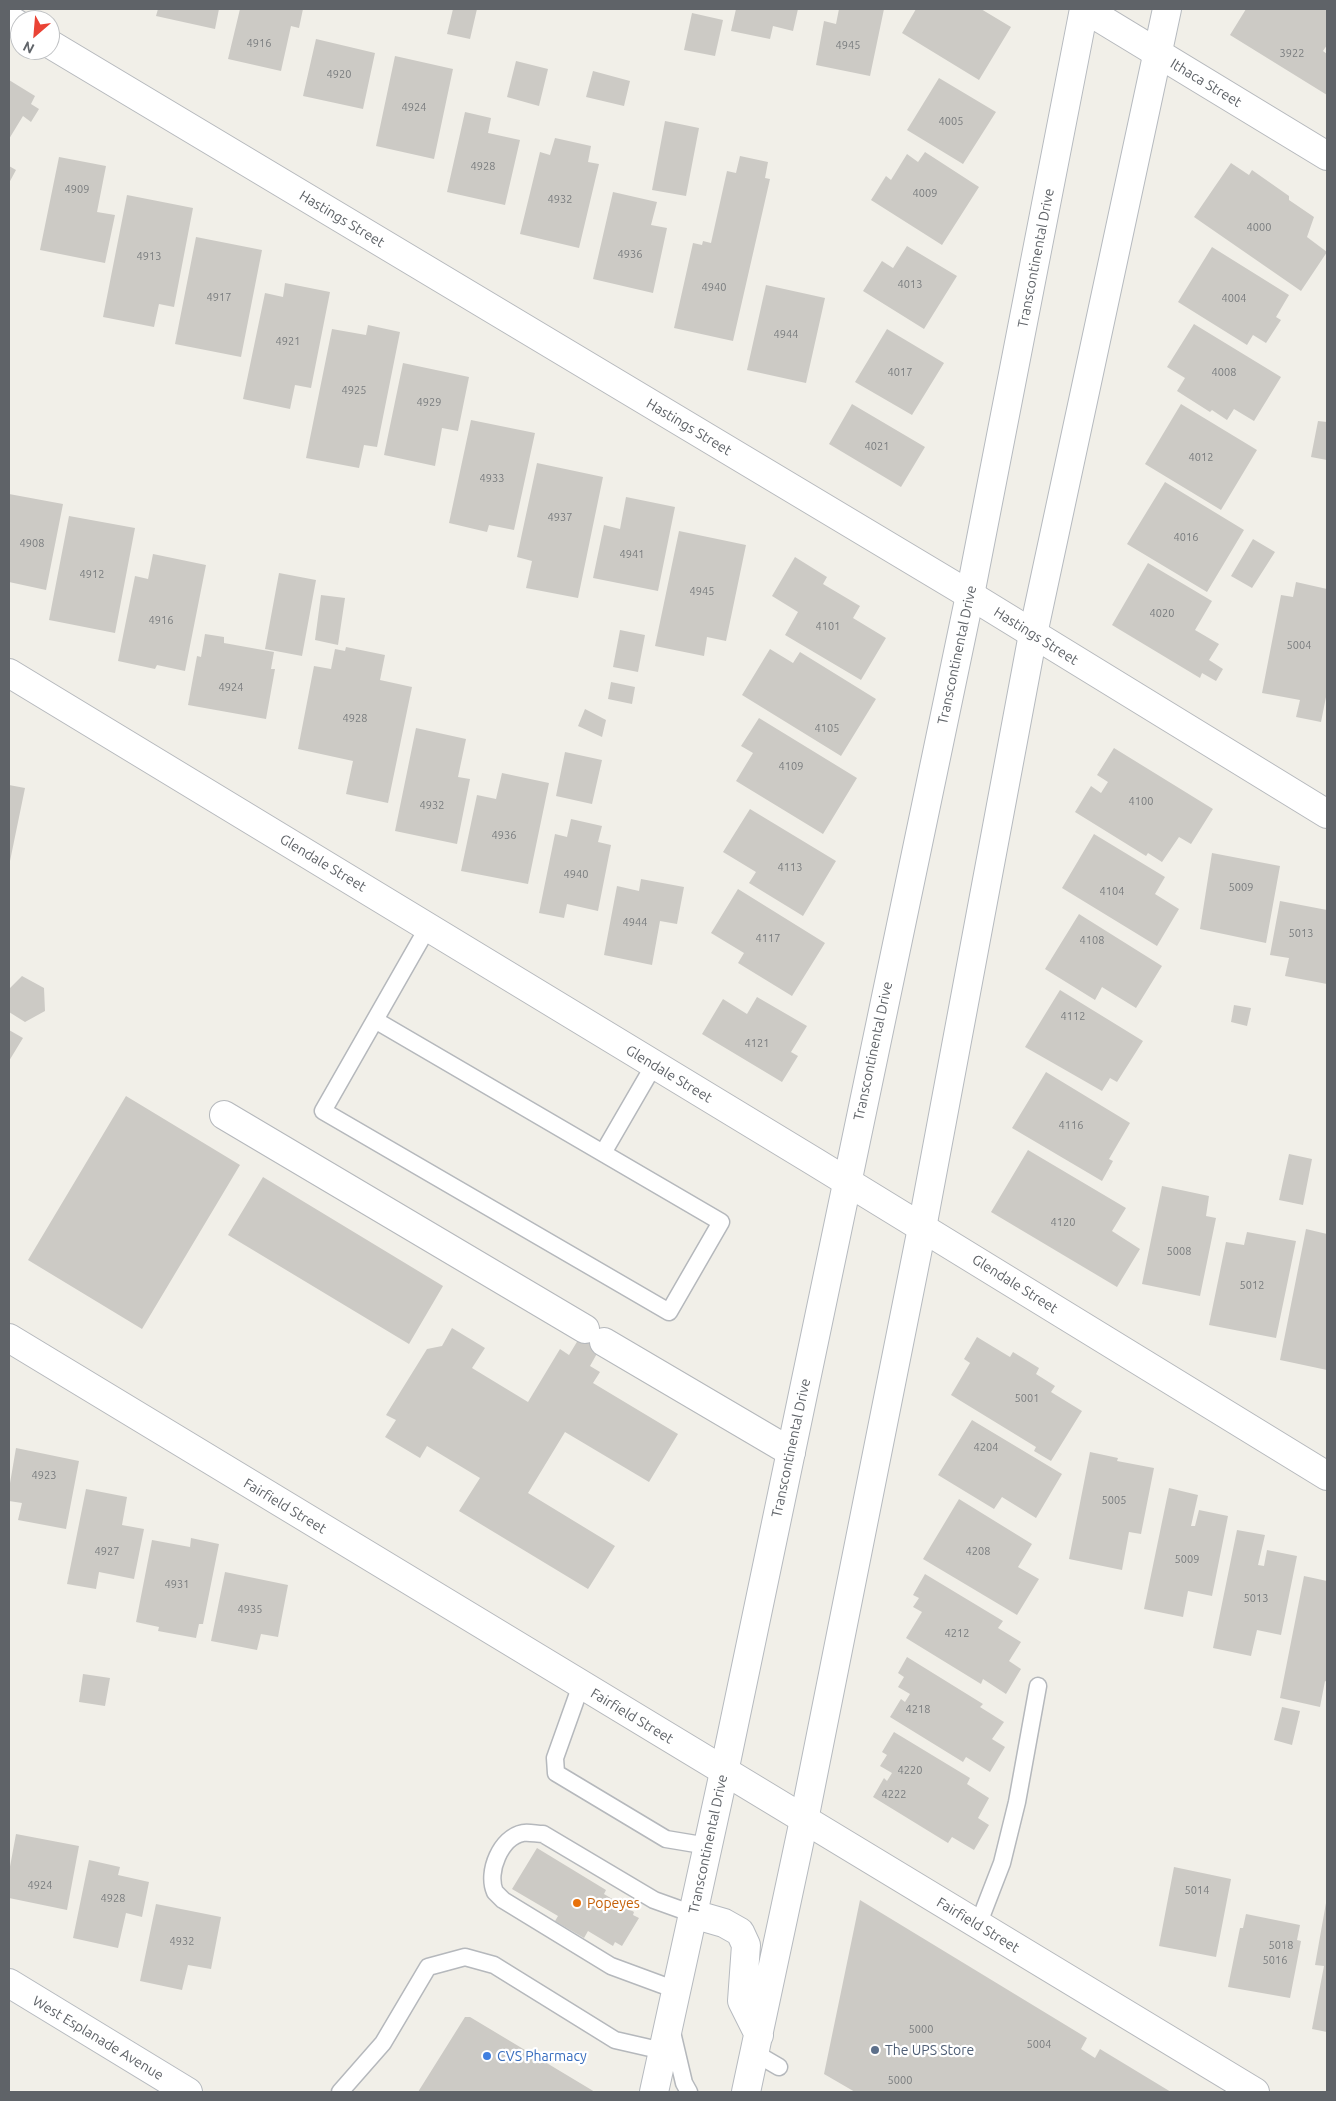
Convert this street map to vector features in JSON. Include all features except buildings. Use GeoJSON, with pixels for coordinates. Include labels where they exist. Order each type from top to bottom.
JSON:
{"type":"FeatureCollection","features":[{"type":"Feature","properties":{"kind":"street","name":"Ithaca Street"},"geometry":{"type":"LineString","coordinates":[[1085,9],[1327,156]]}},
{"type":"Feature","properties":{"kind":"street","name":"Transcontinental Drive"},"geometry":{"type":"LineString","coordinates":[[654,2092],[724,1772],[970,595],[1085,9]]}},
{"type":"Feature","properties":{"kind":"street"},"geometry":{"type":"LineString","coordinates":[[746,2092],[804,1820],[922,1228],[1033,634],[1167,9]]}},
{"type":"Feature","properties":{"kind":"street","name":"Hastings Street"},"geometry":{"type":"LineString","coordinates":[[60,50],[970,595],[1327,814]]}},
{"type":"Feature","properties":{"kind":"street","name":"Glendale Street"},"geometry":{"type":"LineString","coordinates":[[9,673],[846,1181],[1327,1476]]}},
{"type":"Feature","properties":{"kind":"street"},"geometry":{"type":"LineString","coordinates":[[224,1116],[791,1452]]}},
{"type":"Feature","properties":{"kind":"street","name":"Fairfield Street"},"geometry":{"type":"LineString","coordinates":[[9,1338],[1256,2092]]}},
{"type":"Feature","properties":{"kind":"street"},"geometry":{"type":"LineString","coordinates":[[693,1914],[724,1922],[740,1932],[746,1945],[742,2001],[757,2044]]}},
{"type":"Feature","properties":{"kind":"street","name":"West Esplanade Avenue"},"geometry":{"type":"LineString","coordinates":[[9,1984],[188,2092]]}},
{"type":"Feature","properties":{"kind":"lane"},"geometry":{"type":"LineString","coordinates":[[375,1020],[721,1222],[668,1312],[323,1110],[428,927]]}},
{"type":"Feature","properties":{"kind":"lane"},"geometry":{"type":"LineString","coordinates":[[603,1153],[654,1065]]}},
{"type":"Feature","properties":{"kind":"lane"},"geometry":{"type":"LineString","coordinates":[[581,1685],[555,1758],[556,1773],[666,1839],[708,1846]]}},
{"type":"Feature","properties":{"kind":"lane"},"geometry":{"type":"LineString","coordinates":[[978,1925],[1002,1864],[1038,1686]]}},
{"type":"Feature","properties":{"kind":"lane"},"geometry":{"type":"LineString","coordinates":[[676,1990],[611,1966],[503,1900],[495,1892],[492,1869],[510,1840],[522,1833],[543,1834],[654,1900],[693,1914]]}},
{"type":"Feature","properties":{"kind":"lane"},"geometry":{"type":"LineString","coordinates":[[340,2092],[383,2043],[428,1967],[465,1957],[494,1965],[615,2040],[663,2051]]}},
{"type":"Feature","properties":{"kind":"lane"},"geometry":{"type":"LineString","coordinates":[[669,2020],[684,2083],[689,2092]]}},
{"type":"Feature","properties":{"kind":"lane"},"geometry":{"type":"LineString","coordinates":[[757,2044],[779,2067]]}},
{"type":"Feature","properties":{"kind":"place","name":"Popeyes"},"geometry":{"type":"Point","coordinates":[577,1903]}},
{"type":"Feature","properties":{"kind":"place","name":"The UPS Store"},"geometry":{"type":"Point","coordinates":[875,2050]}},
{"type":"Feature","properties":{"kind":"place","name":"CVS Pharmacy"},"geometry":{"type":"Point","coordinates":[487,2056]}}]}
